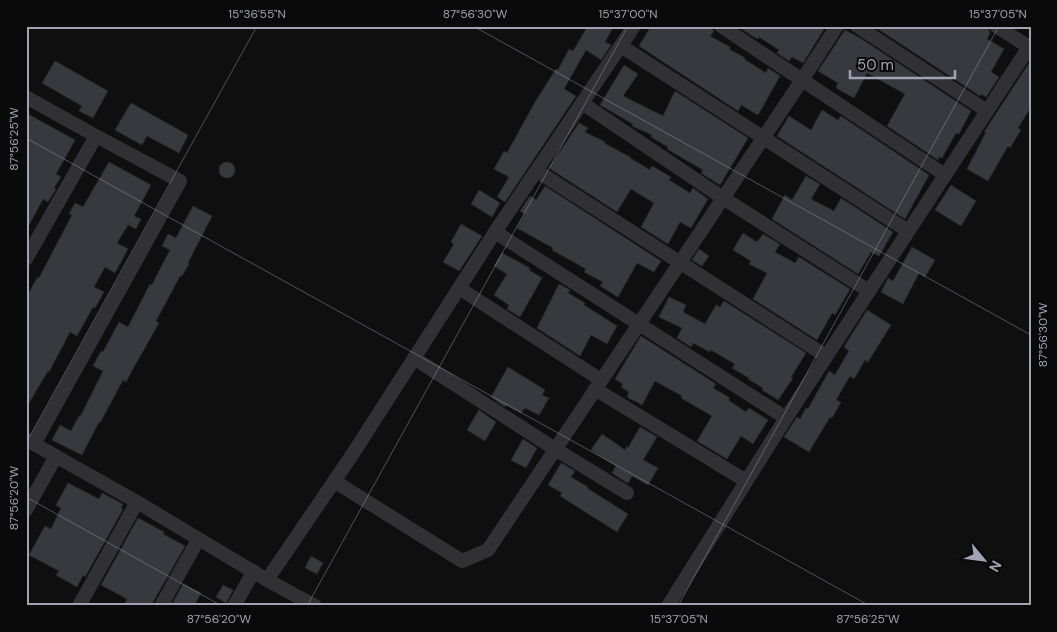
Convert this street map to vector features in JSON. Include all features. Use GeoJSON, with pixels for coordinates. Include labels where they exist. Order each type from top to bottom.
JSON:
{"type":"FeatureCollection","features":[{"type":"Feature","properties":{"kind":"street"},"geometry":{"type":"LineString","coordinates":[[267,580],[334,481],[495,232],[634,26]]}},
{"type":"Feature","properties":{"kind":"street"},"geometry":{"type":"LineString","coordinates":[[721,26],[945,175]]}},
{"type":"Feature","properties":{"kind":"street"},"geometry":{"type":"LineString","coordinates":[[334,481],[462,561],[488,550],[837,26]]}},
{"type":"Feature","properties":{"kind":"street"},"geometry":{"type":"LineString","coordinates":[[857,26],[986,111]]}},
{"type":"Feature","properties":{"kind":"street"},"geometry":{"type":"LineString","coordinates":[[668,606],[826,356],[1030,46],[996,26]]}},
{"type":"Feature","properties":{"kind":"street"},"geometry":{"type":"LineString","coordinates":[[621,46],[908,231]]}},
{"type":"Feature","properties":{"kind":"street"},"geometry":{"type":"LineString","coordinates":[[26,97],[180,181],[30,442],[137,502],[198,540],[310,604]]}},
{"type":"Feature","properties":{"kind":"street"},"geometry":{"type":"LineString","coordinates":[[582,103],[722,198],[869,291]]}},
{"type":"Feature","properties":{"kind":"street"},"geometry":{"type":"LineString","coordinates":[[26,259],[96,136]]}},
{"type":"Feature","properties":{"kind":"street"},"geometry":{"type":"LineString","coordinates":[[537,171],[826,356]]}},
{"type":"Feature","properties":{"kind":"street"},"geometry":{"type":"LineString","coordinates":[[495,232],[786,418]]}},
{"type":"Feature","properties":{"kind":"street"},"geometry":{"type":"LineString","coordinates":[[459,288],[598,384],[746,481]]}},
{"type":"Feature","properties":{"kind":"street"},"geometry":{"type":"LineString","coordinates":[[414,358],[554,450],[627,492]]}},
{"type":"Feature","properties":{"kind":"street"},"geometry":{"type":"LineString","coordinates":[[26,510],[56,456]]}},
{"type":"Feature","properties":{"kind":"street"},"geometry":{"type":"LineString","coordinates":[[79,606],[137,502]]}},
{"type":"Feature","properties":{"kind":"street"},"geometry":{"type":"LineString","coordinates":[[161,606],[198,540]]}},
{"type":"Feature","properties":{"kind":"street"},"geometry":{"type":"LineString","coordinates":[[234,606],[254,571]]}},
{"type":"Feature","properties":{"kind":"building"},"geometry":{"type":"Polygon","coordinates":[[[588,26],[614,26],[605,42],[611,45],[601,60],[586,50],[564,89],[576,96],[505,202],[497,197],[509,177],[494,169],[504,151],[507,153],[535,102],[556,69],[558,70],[569,49],[573,51],[588,26]]]}},
{"type":"Feature","properties":{"kind":"building"},"geometry":{"type":"Polygon","coordinates":[[[651,26],[708,26],[714,31],[710,36],[730,47],[729,49],[766,73],[768,68],[780,76],[758,115],[741,105],[738,111],[639,46],[651,26]]]}},
{"type":"Feature","properties":{"kind":"building"},"geometry":{"type":"Polygon","coordinates":[[[737,26],[826,26],[803,63],[792,57],[789,61],[777,53],[779,50],[737,26]]]}},
{"type":"Feature","properties":{"kind":"building"},"geometry":{"type":"Polygon","coordinates":[[[879,26],[987,26],[990,33],[987,39],[1004,49],[991,72],[999,77],[986,97],[981,94],[980,96],[878,29],[879,26]]]}},
{"type":"Feature","properties":{"kind":"building"},"geometry":{"type":"Polygon","coordinates":[[[845,30],[971,111],[959,134],[956,133],[942,158],[939,157],[938,160],[887,126],[905,94],[867,73],[854,98],[836,88],[838,83],[818,71],[845,30]]]}},
{"type":"Feature","properties":{"kind":"building"},"geometry":{"type":"Polygon","coordinates":[[[1031,60],[1031,107],[1018,128],[1021,130],[1010,148],[1008,146],[988,181],[967,169],[986,132],[984,132],[1031,60]]]}},
{"type":"Feature","properties":{"kind":"building"},"geometry":{"type":"Polygon","coordinates":[[[55,61],[108,91],[93,118],[79,111],[82,106],[42,83],[55,61]]]}},
{"type":"Feature","properties":{"kind":"building"},"geometry":{"type":"Polygon","coordinates":[[[624,65],[638,74],[623,96],[663,116],[675,91],[748,138],[720,185],[701,173],[703,170],[667,149],[668,147],[651,137],[652,135],[632,126],[633,124],[600,105],[624,65]]]}},
{"type":"Feature","properties":{"kind":"building"},"geometry":{"type":"Polygon","coordinates":[[[131,103],[188,135],[179,153],[147,136],[142,145],[115,130],[131,103]]]}},
{"type":"Feature","properties":{"kind":"building"},"geometry":{"type":"Polygon","coordinates":[[[822,110],[838,120],[841,116],[929,175],[905,219],[777,136],[789,116],[811,130],[822,110]]]}},
{"type":"Feature","properties":{"kind":"building"},"geometry":{"type":"Polygon","coordinates":[[[26,113],[75,140],[56,174],[61,177],[54,188],[56,189],[48,202],[43,199],[26,231],[26,113]]]}},
{"type":"Feature","properties":{"kind":"building"},"geometry":{"type":"Polygon","coordinates":[[[579,123],[588,128],[585,132],[650,170],[652,166],[671,177],[669,180],[690,193],[693,188],[708,199],[691,228],[680,222],[668,244],[641,227],[654,203],[631,189],[617,212],[549,168],[579,123]]]}},
{"type":"Feature","properties":{"kind":"building"},"geometry":{"type":"Polygon","coordinates":[[[109,162],[151,185],[134,216],[141,219],[136,229],[128,225],[117,243],[128,249],[115,273],[105,267],[94,287],[104,292],[95,308],[93,307],[77,336],[70,332],[49,372],[26,408],[26,298],[37,278],[39,278],[72,215],[69,214],[75,203],[83,207],[109,162]]]}},
{"type":"Feature","properties":{"kind":"building"},"geometry":{"type":"Polygon","coordinates":[[[227,162],[233,164],[235,170],[233,176],[227,178],[221,176],[219,170],[221,164],[227,162]]]}},
{"type":"Feature","properties":{"kind":"building"},"geometry":{"type":"Polygon","coordinates":[[[806,176],[820,184],[811,199],[834,211],[841,198],[893,232],[879,256],[871,252],[858,274],[772,219],[785,195],[792,200],[806,176]]]}},
{"type":"Feature","properties":{"kind":"building"},"geometry":{"type":"Polygon","coordinates":[[[951,185],[976,201],[961,226],[935,210],[951,185]]]}},
{"type":"Feature","properties":{"kind":"building"},"geometry":{"type":"Polygon","coordinates":[[[545,186],[661,261],[654,272],[637,263],[618,297],[600,286],[603,282],[584,272],[586,269],[517,228],[525,214],[520,211],[530,196],[536,200],[545,186]]]}},
{"type":"Feature","properties":{"kind":"building"},"geometry":{"type":"Polygon","coordinates":[[[479,190],[500,203],[492,217],[471,204],[479,190]]]}},
{"type":"Feature","properties":{"kind":"building"},"geometry":{"type":"Polygon","coordinates":[[[193,206],[212,216],[189,264],[182,276],[180,276],[156,321],[159,323],[126,382],[123,380],[82,455],[52,440],[60,425],[71,431],[80,417],[103,371],[93,366],[101,351],[103,352],[119,322],[128,327],[170,250],[162,246],[168,234],[176,238],[193,206]]]}},
{"type":"Feature","properties":{"kind":"building"},"geometry":{"type":"Polygon","coordinates":[[[461,224],[482,236],[459,271],[443,262],[454,244],[451,242],[461,224]]]}},
{"type":"Feature","properties":{"kind":"building"},"geometry":{"type":"Polygon","coordinates":[[[743,233],[757,242],[763,234],[780,244],[775,252],[795,263],[799,257],[850,289],[835,315],[832,313],[817,340],[753,299],[767,273],[749,264],[751,261],[733,250],[743,233]]]}},
{"type":"Feature","properties":{"kind":"building"},"geometry":{"type":"Polygon","coordinates":[[[912,247],[935,260],[925,277],[919,273],[903,304],[881,292],[888,278],[893,281],[912,247]]]}},
{"type":"Feature","properties":{"kind":"building"},"geometry":{"type":"Polygon","coordinates":[[[699,249],[709,256],[702,266],[692,260],[699,249]]]}},
{"type":"Feature","properties":{"kind":"building"},"geometry":{"type":"Polygon","coordinates":[[[502,253],[530,268],[529,270],[542,278],[520,317],[507,309],[509,305],[494,295],[507,274],[494,266],[502,253]]]}},
{"type":"Feature","properties":{"kind":"building"},"geometry":{"type":"Polygon","coordinates":[[[559,284],[570,290],[568,293],[585,303],[584,305],[617,326],[607,344],[591,335],[580,356],[537,328],[559,284]]]}},
{"type":"Feature","properties":{"kind":"building"},"geometry":{"type":"Polygon","coordinates":[[[669,297],[686,305],[683,312],[705,324],[716,305],[720,307],[724,301],[806,353],[791,377],[793,378],[778,400],[732,368],[735,364],[711,350],[710,352],[693,343],[691,347],[677,338],[682,328],[659,317],[669,297]]]}},
{"type":"Feature","properties":{"kind":"building"},"geometry":{"type":"Polygon","coordinates":[[[867,310],[891,325],[868,362],[865,360],[854,379],[850,376],[836,400],[841,402],[809,452],[784,437],[797,417],[800,419],[806,408],[808,409],[829,371],[835,375],[849,351],[844,347],[867,310]]]}},
{"type":"Feature","properties":{"kind":"building"},"geometry":{"type":"Polygon","coordinates":[[[641,336],[716,384],[713,388],[730,398],[728,400],[746,412],[749,408],[768,420],[753,444],[741,436],[727,459],[697,441],[712,416],[655,381],[642,405],[627,397],[629,392],[621,387],[623,384],[615,379],[641,336]]]}},
{"type":"Feature","properties":{"kind":"building"},"geometry":{"type":"Polygon","coordinates":[[[508,367],[545,390],[542,395],[549,398],[539,415],[525,408],[521,413],[506,405],[505,407],[491,397],[508,367]]]}},
{"type":"Feature","properties":{"kind":"building"},"geometry":{"type":"Polygon","coordinates":[[[479,410],[496,422],[485,441],[467,430],[479,410]]]}},
{"type":"Feature","properties":{"kind":"building"},"geometry":{"type":"Polygon","coordinates":[[[640,427],[657,437],[643,460],[658,468],[648,485],[632,476],[628,483],[624,481],[612,473],[616,466],[591,450],[602,434],[625,450],[640,427]]]}},
{"type":"Feature","properties":{"kind":"building"},"geometry":{"type":"Polygon","coordinates":[[[523,439],[537,448],[526,468],[511,460],[523,439]]]}},
{"type":"Feature","properties":{"kind":"building"},"geometry":{"type":"Polygon","coordinates":[[[561,463],[575,471],[571,477],[628,514],[617,532],[560,496],[562,493],[548,485],[561,463]]]}},
{"type":"Feature","properties":{"kind":"building"},"geometry":{"type":"Polygon","coordinates":[[[68,483],[99,499],[102,493],[123,504],[121,508],[123,509],[85,577],[83,575],[77,587],[56,575],[59,571],[29,555],[45,526],[51,529],[61,508],[56,505],[68,483]]]}},
{"type":"Feature","properties":{"kind":"building"},"geometry":{"type":"Polygon","coordinates":[[[138,518],[185,546],[152,606],[124,606],[127,599],[101,585],[138,518]]]}},
{"type":"Feature","properties":{"kind":"building"},"geometry":{"type":"Polygon","coordinates":[[[311,556],[323,563],[317,574],[305,568],[311,556]]]}},
{"type":"Feature","properties":{"kind":"building"},"geometry":{"type":"Polygon","coordinates":[[[183,584],[201,593],[194,606],[171,606],[183,584]]]}},
{"type":"Feature","properties":{"kind":"building"},"geometry":{"type":"Polygon","coordinates":[[[223,585],[233,590],[226,603],[216,597],[223,585]]]}}]}
